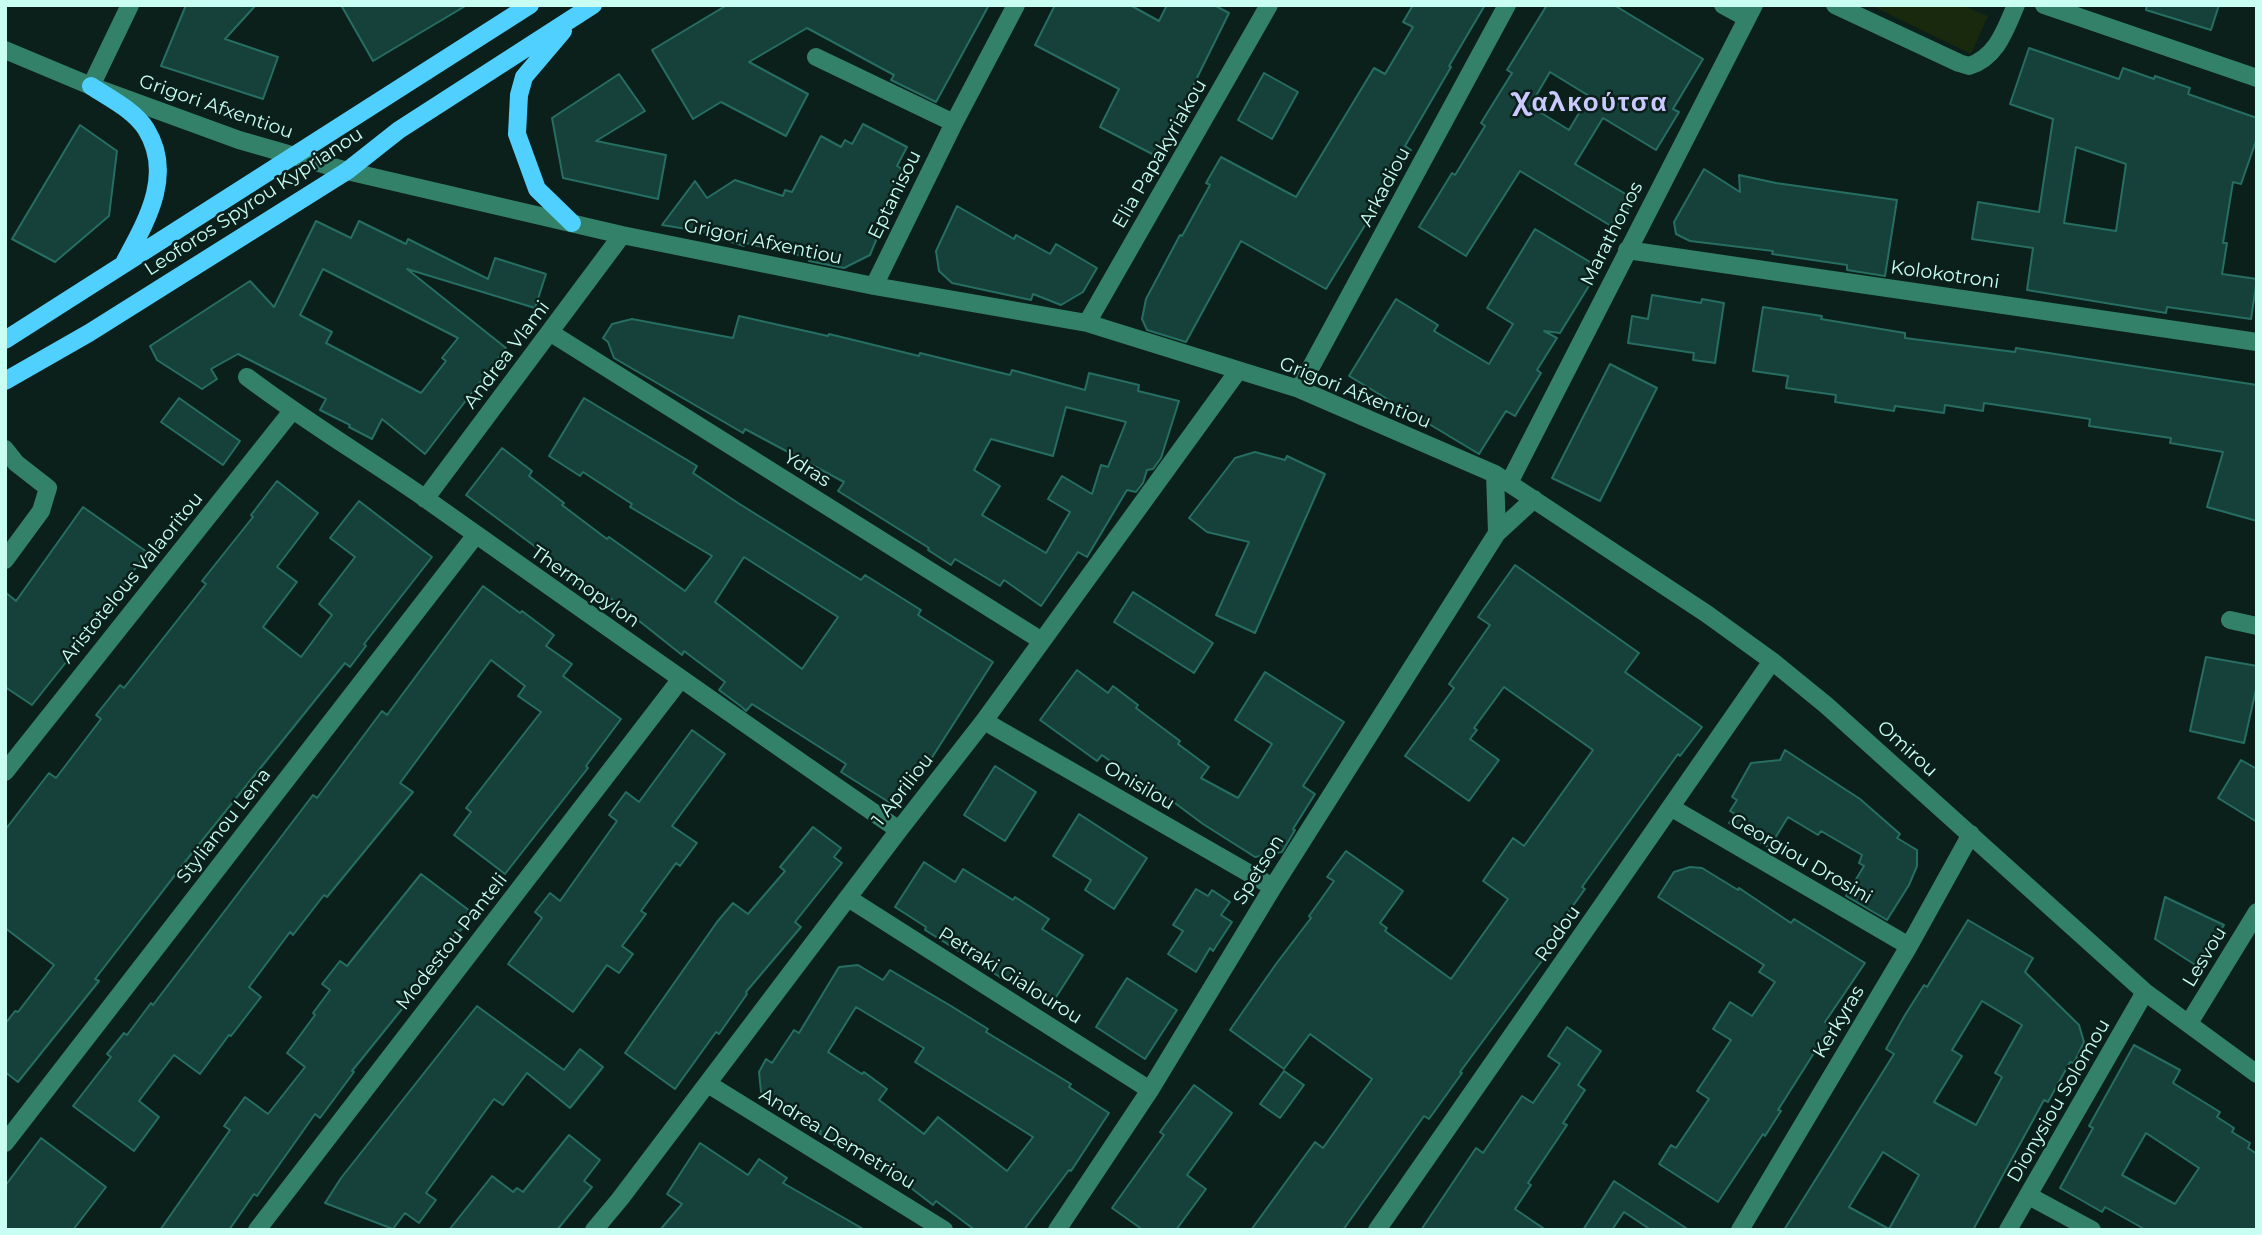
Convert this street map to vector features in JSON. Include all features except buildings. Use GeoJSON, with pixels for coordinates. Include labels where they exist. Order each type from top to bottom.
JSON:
{"type":"FeatureCollection","features":[{"type":"Feature","properties":{"kind":"main road","name":"Leoforos Spyrou Kyprianou"},"geometry":{"type":"LineString","coordinates":[[5,340],[530,5]]}},
{"type":"Feature","properties":{"kind":"main road","name":"Leoforos Spyrou Kyprianou"},"geometry":{"type":"LineString","coordinates":[[5,381],[89,333],[346,171],[400,130],[593,5]]}},
{"type":"Feature","properties":{"kind":"main road"},"geometry":{"type":"LineString","coordinates":[[572,223],[537,189],[517,134],[519,95],[524,77],[577,15]]}},
{"type":"Feature","properties":{"kind":"main road"},"geometry":{"type":"LineString","coordinates":[[91,86],[130,112],[146,128],[158,156],[158,186],[151,211],[124,264]]}},
{"type":"Feature","properties":{"kind":"street"},"geometry":{"type":"LineString","coordinates":[[91,86],[130,5]]}},
{"type":"Feature","properties":{"kind":"street","name":"Eptanisou"},"geometry":{"type":"LineString","coordinates":[[874,286],[954,123],[1016,5]]}},
{"type":"Feature","properties":{"kind":"street","name":"Elia Papakyriakou"},"geometry":{"type":"LineString","coordinates":[[1087,323],[1269,5]]}},
{"type":"Feature","properties":{"kind":"street","name":"Arkadiou"},"geometry":{"type":"LineString","coordinates":[[1299,389],[1507,5]]}},
{"type":"Feature","properties":{"kind":"street"},"geometry":{"type":"LineString","coordinates":[[1723,5],[1750,11]]}},
{"type":"Feature","properties":{"kind":"street"},"geometry":{"type":"LineString","coordinates":[[1835,5],[1969,66],[1990,54],[2000,40],[2016,5]]}},
{"type":"Feature","properties":{"kind":"street"},"geometry":{"type":"LineString","coordinates":[[2044,5],[2257,78]]}},
{"type":"Feature","properties":{"kind":"street","name":"Marathonos"},"geometry":{"type":"LineString","coordinates":[[1502,479],[1627,250],[1750,11]]}},
{"type":"Feature","properties":{"kind":"street","name":"Grigori Afxentiou"},"geometry":{"type":"LineString","coordinates":[[5,50],[91,86],[239,140],[346,171],[622,235],[874,286],[1087,323],[1299,389],[1502,479]]}},
{"type":"Feature","properties":{"kind":"street"},"geometry":{"type":"LineString","coordinates":[[816,57],[954,123]]}},
{"type":"Feature","properties":{"kind":"street","name":"Andrea Vlami"},"geometry":{"type":"LineString","coordinates":[[425,499],[622,235]]}},
{"type":"Feature","properties":{"kind":"street","name":"Kolokotroni"},"geometry":{"type":"LineString","coordinates":[[1627,250],[2257,342]]}},
{"type":"Feature","properties":{"kind":"street","name":"Ydras"},"geometry":{"type":"LineString","coordinates":[[551,333],[1042,641]]}},
{"type":"Feature","properties":{"kind":"street","name":"1 Apriliou"},"geometry":{"type":"LineString","coordinates":[[594,1230],[984,721],[1238,371]]}},
{"type":"Feature","properties":{"kind":"street","name":"Thermopylon"},"geometry":{"type":"LineString","coordinates":[[247,377],[292,411],[425,499],[680,680],[899,830]]}},
{"type":"Feature","properties":{"kind":"street","name":"Aristotelous Valaoritou"},"geometry":{"type":"LineString","coordinates":[[5,772],[292,411]]}},
{"type":"Feature","properties":{"kind":"street"},"geometry":{"type":"LineString","coordinates":[[5,449],[16,463],[48,488],[41,511],[5,560]]}},
{"type":"Feature","properties":{"kind":"street"},"geometry":{"type":"LineString","coordinates":[[1497,533],[1502,479]]}},
{"type":"Feature","properties":{"kind":"street","name":"Omirou"},"geometry":{"type":"LineString","coordinates":[[1502,479],[1707,614],[1772,661],[1826,705],[2145,992],[2257,1074]]}},
{"type":"Feature","properties":{"kind":"street","name":"Spetson"},"geometry":{"type":"LineString","coordinates":[[1057,1230],[1150,1090],[1273,887],[1497,533],[1534,499]]}},
{"type":"Feature","properties":{"kind":"street","name":"Stylianou Lena"},"geometry":{"type":"LineString","coordinates":[[5,1143],[475,536]]}},
{"type":"Feature","properties":{"kind":"street"},"geometry":{"type":"LineString","coordinates":[[2230,620],[2257,626]]}},
{"type":"Feature","properties":{"kind":"street","name":"Rodou"},"geometry":{"type":"LineString","coordinates":[[1379,1229],[1772,661]]}},
{"type":"Feature","properties":{"kind":"street","name":"Modestou Panteli"},"geometry":{"type":"LineString","coordinates":[[257,1230],[680,680]]}},
{"type":"Feature","properties":{"kind":"street","name":"Onisilou"},"geometry":{"type":"LineString","coordinates":[[984,721],[1273,887]]}},
{"type":"Feature","properties":{"kind":"street","name":"Georgiou Drosini"},"geometry":{"type":"LineString","coordinates":[[1672,808],[1909,946]]}},
{"type":"Feature","properties":{"kind":"street","name":"Kerkyras"},"geometry":{"type":"LineString","coordinates":[[1740,1230],[1909,946],[1971,834]]}},
{"type":"Feature","properties":{"kind":"street","name":"Petraki Gialourou"},"geometry":{"type":"LineString","coordinates":[[848,898],[1150,1090]]}},
{"type":"Feature","properties":{"kind":"street","name":"Lesvou"},"geometry":{"type":"LineString","coordinates":[[2189,1023],[2257,912]]}},
{"type":"Feature","properties":{"kind":"street","name":"Dionysiou Solomou"},"geometry":{"type":"LineString","coordinates":[[2008,1230],[2145,992]]}},
{"type":"Feature","properties":{"kind":"street","name":"Andrea Demetriou"},"geometry":{"type":"LineString","coordinates":[[708,1084],[924,1224],[944,1230]]}},
{"type":"Feature","properties":{"kind":"street"},"geometry":{"type":"LineString","coordinates":[[2029,1196],[2092,1230]]}},
{"type":"Feature","properties":{"kind":"green space"},"geometry":{"type":"Polygon","coordinates":[[[1870,5],[1961,5],[1988,16],[1971,54],[1870,5]]]}},
{"type":"Feature","properties":{"kind":"district","name":"Χαλκούτσα"},"geometry":{"type":"Point","coordinates":[1591,103]}}]}
